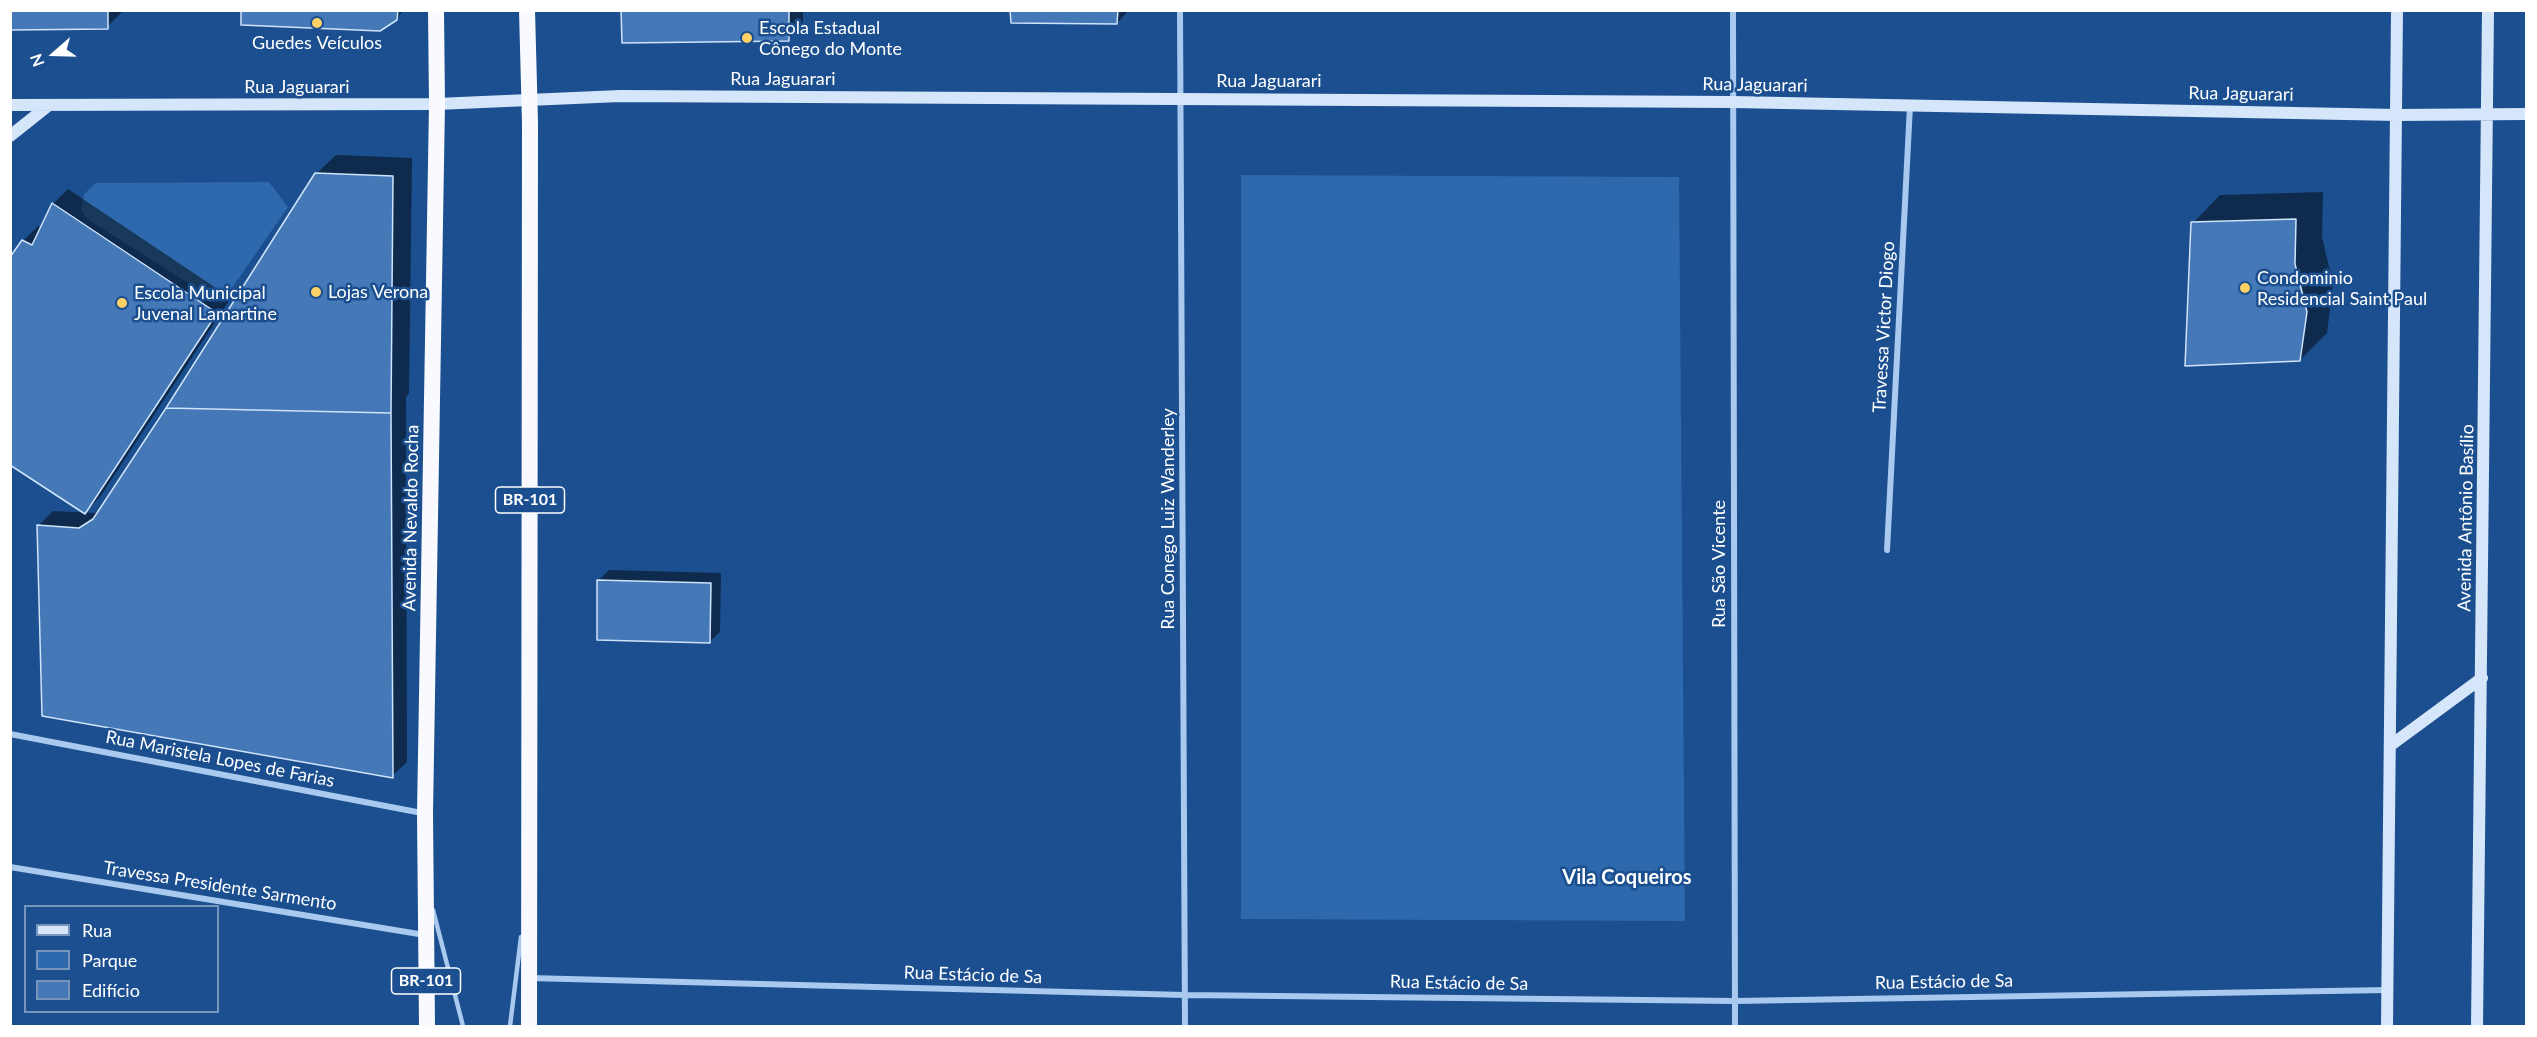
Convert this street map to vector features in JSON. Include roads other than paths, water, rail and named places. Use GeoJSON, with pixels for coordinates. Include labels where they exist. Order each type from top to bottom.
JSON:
{"type":"FeatureCollection","features":[{"type":"Feature","properties":{"kind":"highway","name":"Avenida Nevaldo Rocha"},"geometry":{"type":"LineString","coordinates":[[427,1026],[424,813],[438,104],[436,10]]}},
{"type":"Feature","properties":{"kind":"highway","name":"BR-101"},"geometry":{"type":"LineString","coordinates":[[527,10],[529,1026]]}},
{"type":"Feature","properties":{"kind":"main road"},"geometry":{"type":"LineString","coordinates":[[2387,1026],[2397,10]]}},
{"type":"Feature","properties":{"kind":"main road","name":"Avenida Antônio Basílio"},"geometry":{"type":"LineString","coordinates":[[2477,1026],[2489,114],[2488,10]]}},
{"type":"Feature","properties":{"kind":"main road","name":"Rua Jaguarari"},"geometry":{"type":"LineString","coordinates":[[10,105],[438,104],[620,96],[1733,102],[2397,115],[2526,114]]}},
{"type":"Feature","properties":{"kind":"main road"},"geometry":{"type":"LineString","coordinates":[[10,136],[49,105]]}},
{"type":"Feature","properties":{"kind":"main road"},"geometry":{"type":"LineString","coordinates":[[2391,745],[2482,678]]}},
{"type":"Feature","properties":{"kind":"street","name":"Rua Conego Luiz Wanderley"},"geometry":{"type":"LineString","coordinates":[[1180,10],[1185,1026]]}},
{"type":"Feature","properties":{"kind":"street","name":"Rua São Vicente"},"geometry":{"type":"LineString","coordinates":[[1733,10],[1735,1026]]}},
{"type":"Feature","properties":{"kind":"street","name":"Travessa Victor Diogo"},"geometry":{"type":"LineString","coordinates":[[1887,550],[1910,105]]}},
{"type":"Feature","properties":{"kind":"street","name":"Rua Maristela Lopes de Farias"},"geometry":{"type":"LineString","coordinates":[[10,734],[424,813]]}},
{"type":"Feature","properties":{"kind":"street","name":"Travessa Presidente Sarmento"},"geometry":{"type":"LineString","coordinates":[[10,867],[425,935]]}},
{"type":"Feature","properties":{"kind":"street","name":"Rua Estácio de Sa"},"geometry":{"type":"LineString","coordinates":[[529,978],[1185,995],[1734,1000],[2388,990]]}},
{"type":"Feature","properties":{"kind":"lane"},"geometry":{"type":"LineString","coordinates":[[425,878],[463,1026]]}},
{"type":"Feature","properties":{"kind":"lane"},"geometry":{"type":"LineString","coordinates":[[510,1026],[529,878]]}},
{"type":"Feature","properties":{"kind":"place","name":"Guedes Veículos"},"geometry":{"type":"Point","coordinates":[317,23]}},
{"type":"Feature","properties":{"kind":"place","name":"Escola Estadual Cônego do Monte"},"geometry":{"type":"Point","coordinates":[747,38]}},
{"type":"Feature","properties":{"kind":"place","name":"Condominio Residencial Saint Paul"},"geometry":{"type":"Point","coordinates":[2245,288]}},
{"type":"Feature","properties":{"kind":"place","name":"Lojas Verona"},"geometry":{"type":"Point","coordinates":[316,292]}},
{"type":"Feature","properties":{"kind":"place","name":"Escola Municipal Juvenal Lamartine"},"geometry":{"type":"Point","coordinates":[122,303]}},
{"type":"Feature","properties":{"kind":"district","name":"Vila Coqueiros"},"geometry":{"type":"Point","coordinates":[1627,878]}}]}
